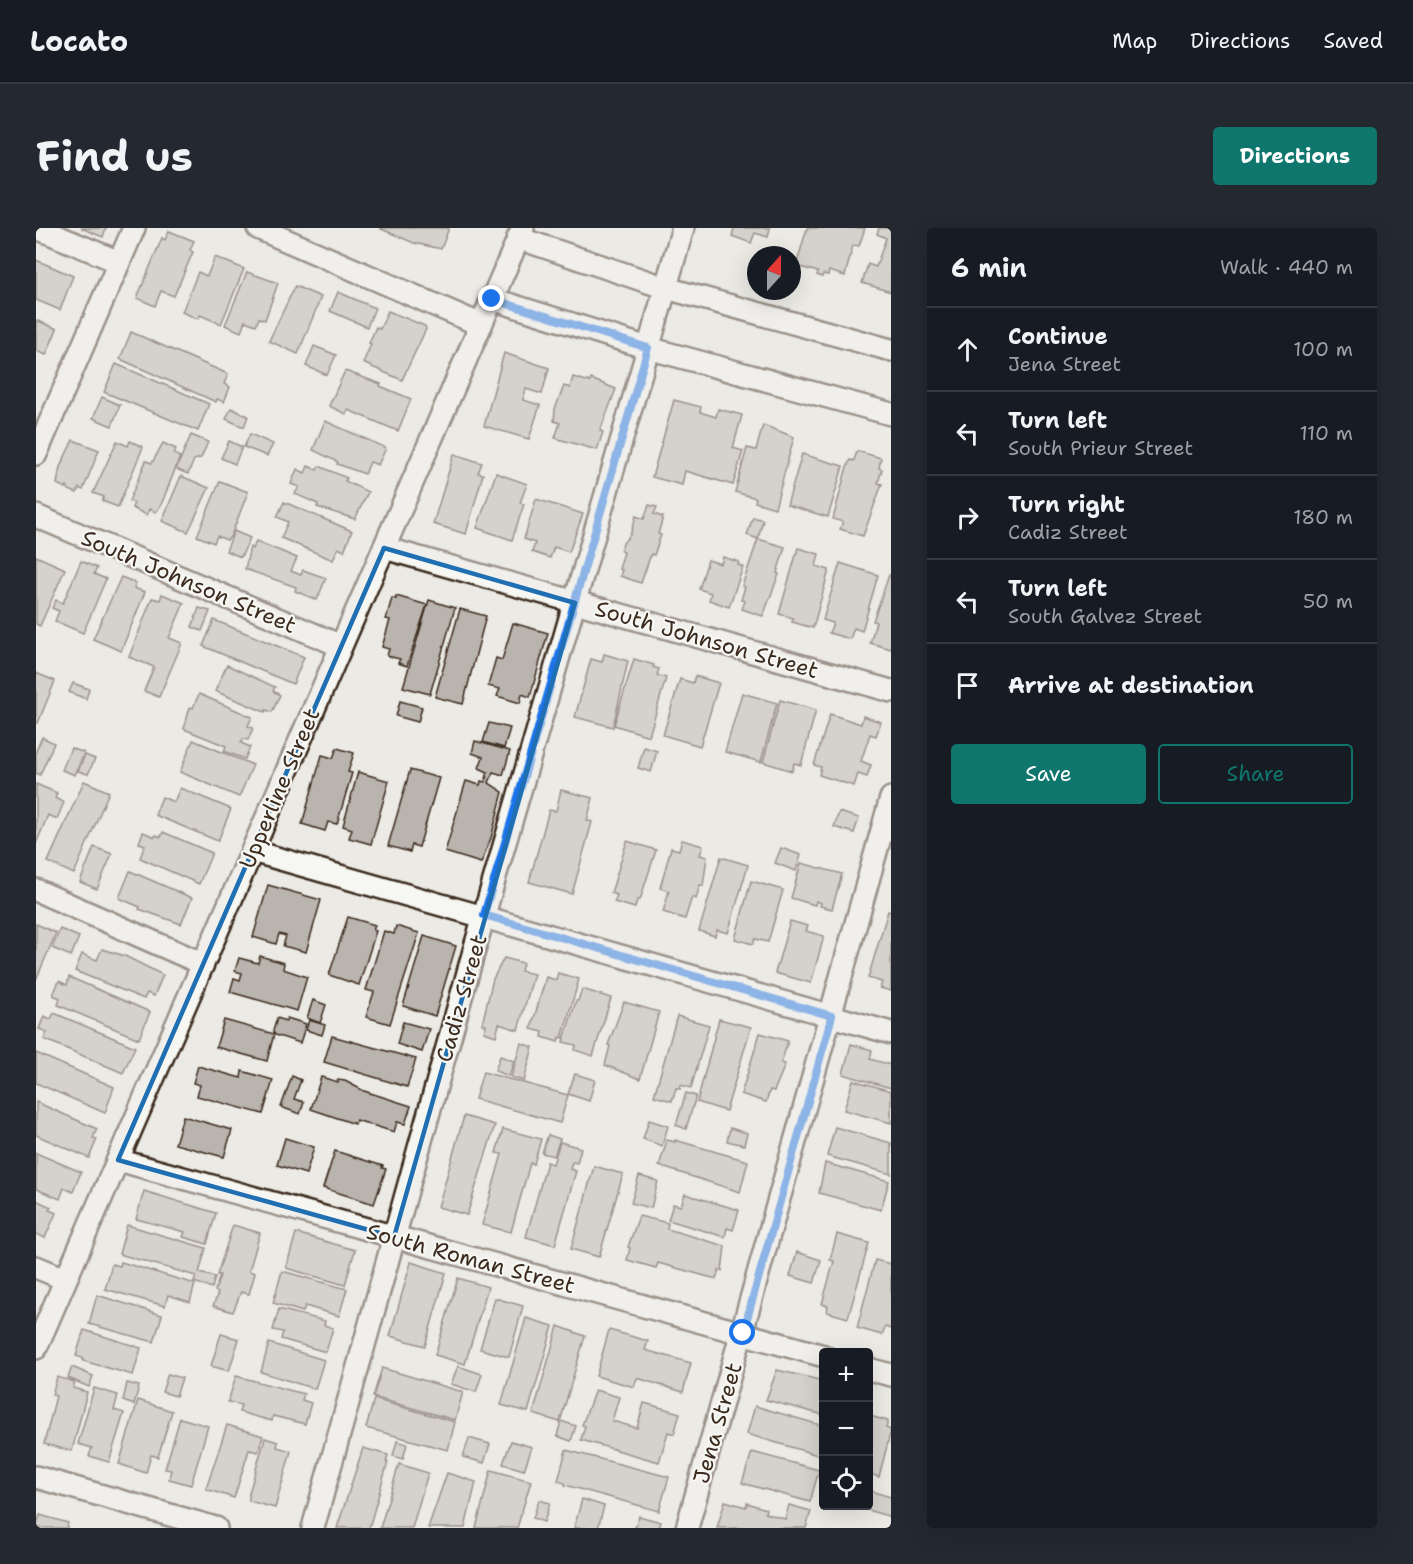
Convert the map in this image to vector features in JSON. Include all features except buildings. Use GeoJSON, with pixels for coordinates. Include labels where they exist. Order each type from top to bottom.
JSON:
{"type":"FeatureCollection","features":[{"type":"Feature","properties":{"kind":"street"},"geometry":{"type":"LineString","coordinates":[[37,228],[119,262]]}},
{"type":"Feature","properties":{"kind":"street"},"geometry":{"type":"LineString","coordinates":[[36,454],[134,228]]}},
{"type":"Feature","properties":{"kind":"street"},"geometry":{"type":"LineString","coordinates":[[258,228],[481,325]]}},
{"type":"Feature","properties":{"kind":"street","name":"Cadiz Street"},"geometry":{"type":"LineString","coordinates":[[313,1528],[484,915],[683,228]]}},
{"type":"Feature","properties":{"kind":"street"},"geometry":{"type":"LineString","coordinates":[[520,233],[666,288],[891,350]]}},
{"type":"Feature","properties":{"kind":"street","name":"Upperline Street"},"geometry":{"type":"LineString","coordinates":[[36,1348],[520,233]]}},
{"type":"Feature","properties":{"kind":"street"},"geometry":{"type":"LineString","coordinates":[[492,299],[648,348],[891,414]]}},
{"type":"Feature","properties":{"kind":"street","name":"South Johnson Street"},"geometry":{"type":"LineString","coordinates":[[36,516],[341,646]]}},
{"type":"Feature","properties":{"kind":"street","name":"South Johnson Street"},"geometry":{"type":"LineString","coordinates":[[384,548],[891,691]]}},
{"type":"Feature","properties":{"kind":"street","name":"Jena Street"},"geometry":{"type":"LineString","coordinates":[[687,1528],[832,1016],[891,798]]}},
{"type":"Feature","properties":{"kind":"street"},"geometry":{"type":"LineString","coordinates":[[252,851],[484,915],[891,1033]]}},
{"type":"Feature","properties":{"kind":"street"},"geometry":{"type":"LineString","coordinates":[[36,890],[203,963]]}},
{"type":"Feature","properties":{"kind":"street","name":"South Roman Street"},"geometry":{"type":"LineString","coordinates":[[118,1160],[819,1355]]}},
{"type":"Feature","properties":{"kind":"street"},"geometry":{"type":"LineString","coordinates":[[36,1267],[65,1279]]}},
{"type":"Feature","properties":{"kind":"street"},"geometry":{"type":"LineString","coordinates":[[873,1370],[891,1375]]}},
{"type":"Feature","properties":{"kind":"street"},"geometry":{"type":"LineString","coordinates":[[36,1477],[216,1528]]}},
{"type":"Feature","properties":{"kind":"highlighted area"},"geometry":{"type":"Polygon","coordinates":[[[384,548],[575,603],[394,1237],[118,1160],[384,548]]]}},
{"type":"Feature","properties":{"kind":"route"},"geometry":{"type":"LineString","coordinates":[[492,299],[648,348],[484,915],[832,1016],[743,1333]]}}]}
